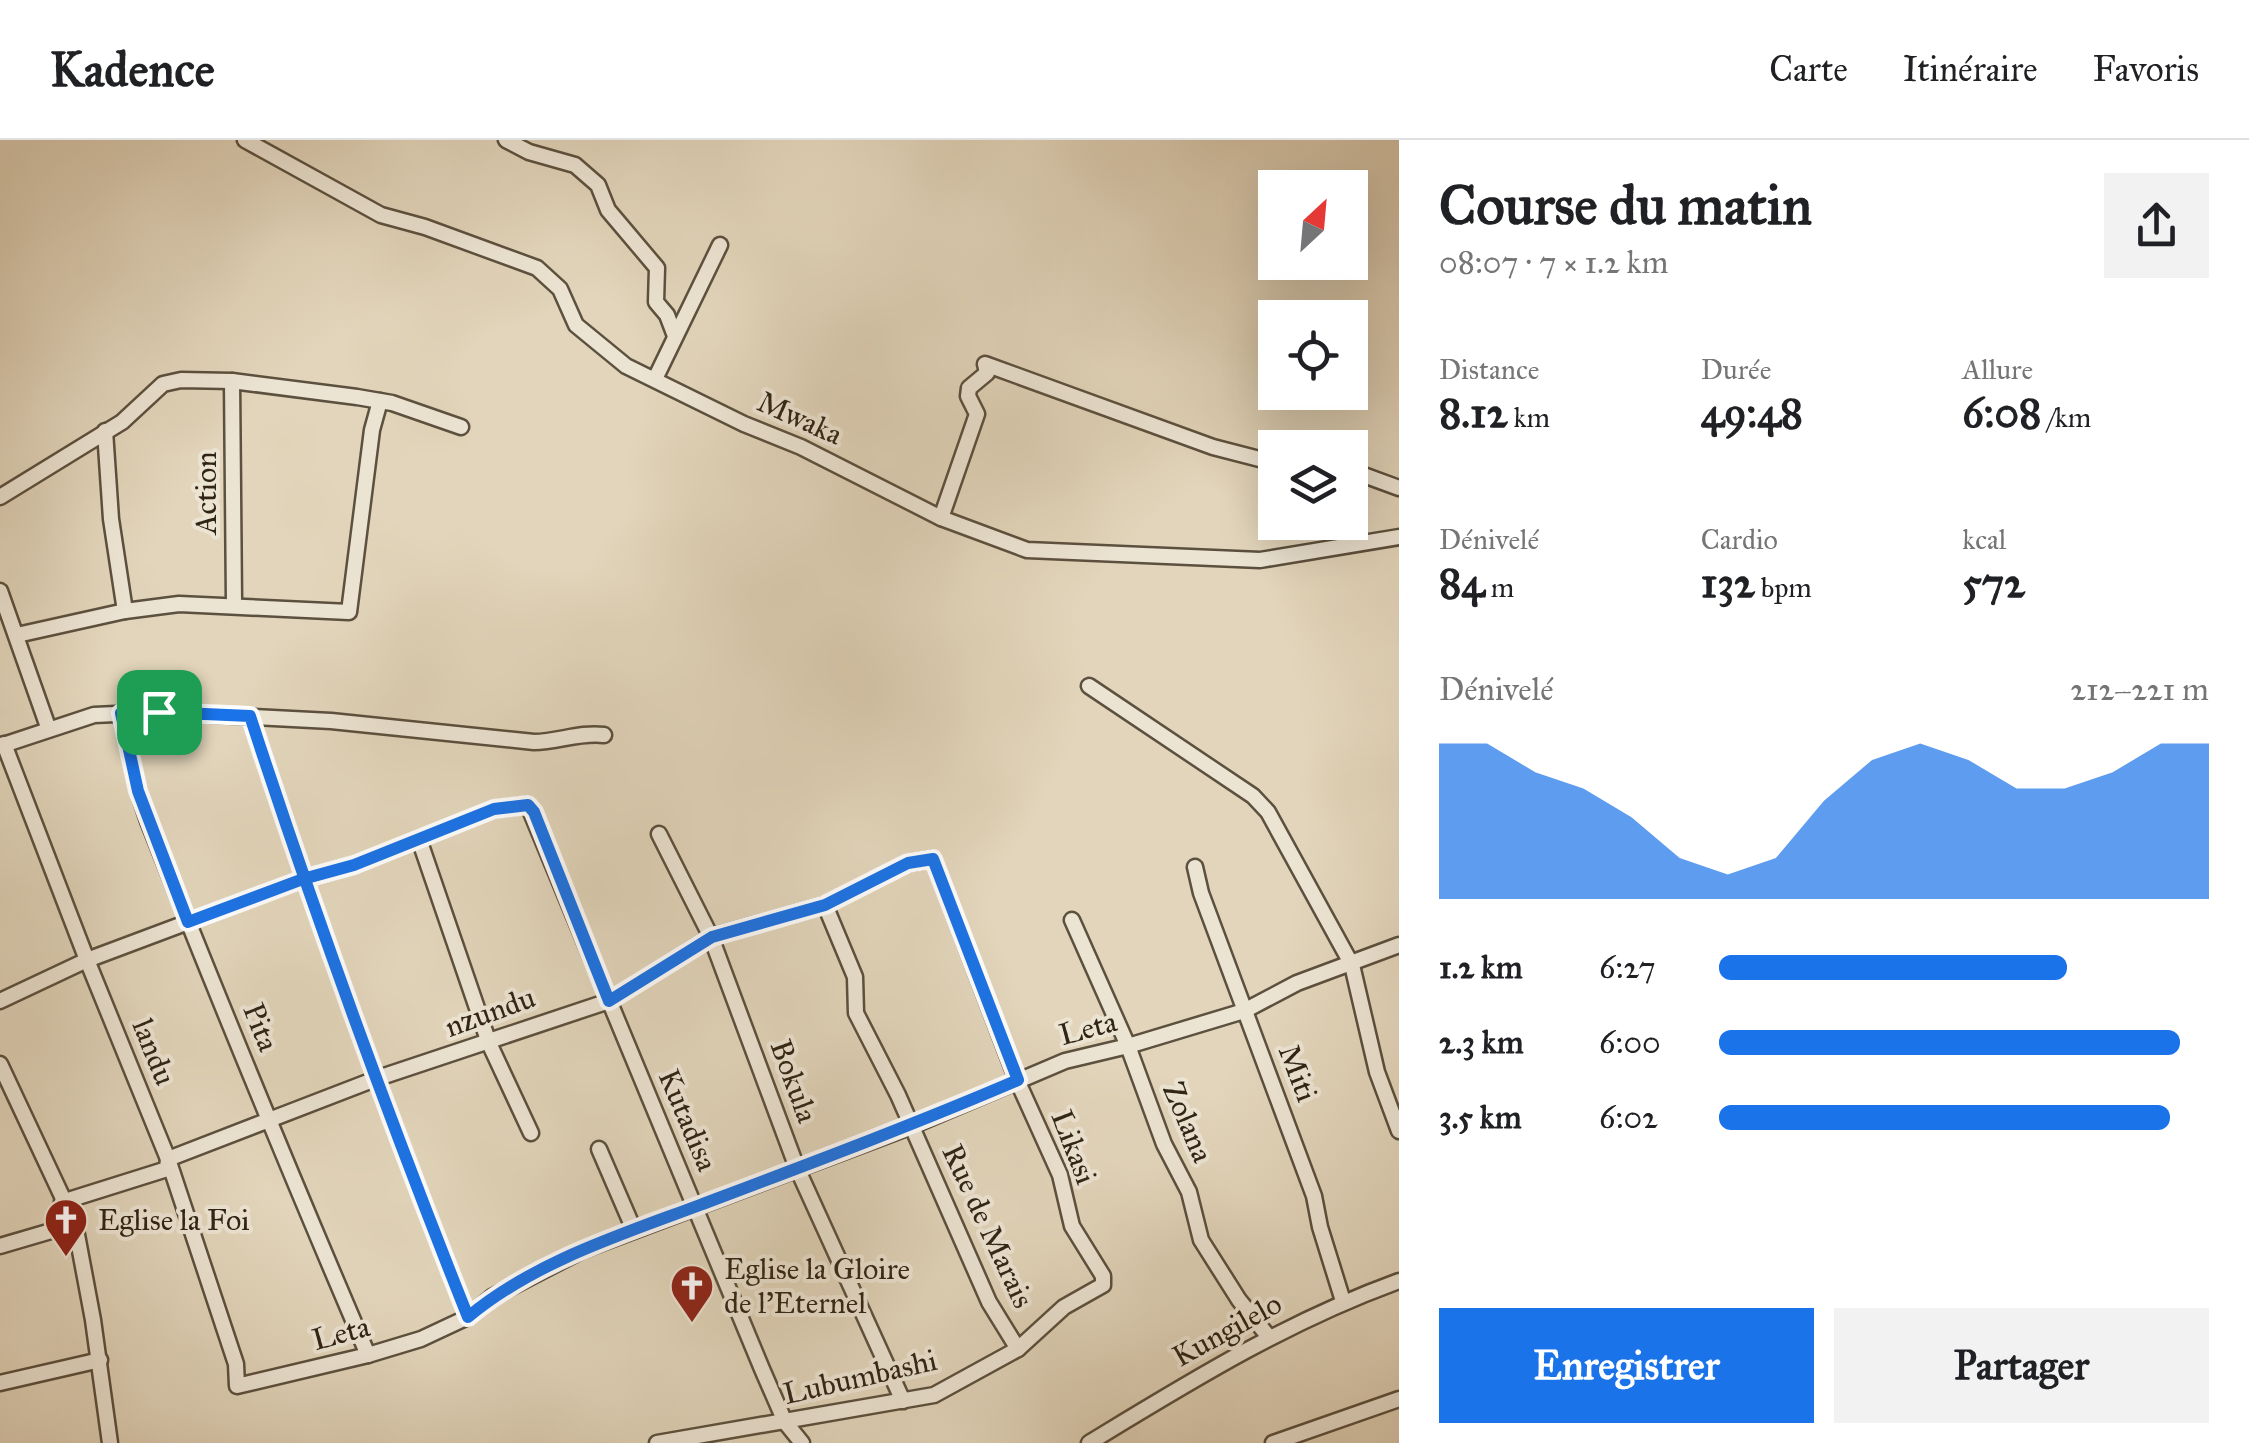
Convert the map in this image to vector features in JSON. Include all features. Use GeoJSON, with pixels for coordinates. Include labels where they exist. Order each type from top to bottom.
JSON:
{"type":"FeatureCollection","features":[{"type":"Feature","properties":{"kind":"street","name":"Mwaka"},"geometry":{"type":"LineString","coordinates":[[245,140],[381,215],[537,268],[560,289],[576,325],[626,366],[744,424],[801,446],[941,518],[1027,550],[1260,560],[1399,537]]}},
{"type":"Feature","properties":{"kind":"street"},"geometry":{"type":"LineString","coordinates":[[506,140],[528,152],[575,165],[598,186],[608,210],[657,268],[656,302],[676,336]]}},
{"type":"Feature","properties":{"kind":"street"},"geometry":{"type":"LineString","coordinates":[[655,378],[720,246]]}},
{"type":"Feature","properties":{"kind":"street"},"geometry":{"type":"LineString","coordinates":[[941,518],[977,414],[968,396],[969,388],[987,373],[985,364],[1213,448],[1258,459]]}},
{"type":"Feature","properties":{"kind":"street"},"geometry":{"type":"LineString","coordinates":[[0,497],[122,422],[163,384],[182,380],[232,382],[380,401],[461,427]]}},
{"type":"Feature","properties":{"kind":"street","name":"Action"},"geometry":{"type":"LineString","coordinates":[[232,382],[234,604]]}},
{"type":"Feature","properties":{"kind":"street"},"geometry":{"type":"LineString","coordinates":[[17,635],[179,604],[349,612],[372,430],[380,401]]}},
{"type":"Feature","properties":{"kind":"street"},"geometry":{"type":"LineString","coordinates":[[105,432],[111,519],[125,612]]}},
{"type":"Feature","properties":{"kind":"street"},"geometry":{"type":"LineString","coordinates":[[1368,477],[1399,488]]}},
{"type":"Feature","properties":{"kind":"street"},"geometry":{"type":"LineString","coordinates":[[0,591],[48,728]]}},
{"type":"Feature","properties":{"kind":"street"},"geometry":{"type":"LineString","coordinates":[[1089,686],[1253,796],[1268,812],[1352,965],[1378,1072],[1399,1131]]}},
{"type":"Feature","properties":{"kind":"street"},"geometry":{"type":"LineString","coordinates":[[2,745],[94,714],[121,713],[250,716],[534,742],[550,742],[582,732],[604,735]]}},
{"type":"Feature","properties":{"kind":"street","name":"Pita"},"geometry":{"type":"LineString","coordinates":[[121,713],[138,791],[188,922],[236,1034],[267,1120],[368,1355]]}},
{"type":"Feature","properties":{"kind":"street"},"geometry":{"type":"LineString","coordinates":[[250,716],[303,879],[468,1317]]}},
{"type":"Feature","properties":{"kind":"street","name":"landu"},"geometry":{"type":"LineString","coordinates":[[2,745],[168,1159],[236,1364],[237,1386]]}},
{"type":"Feature","properties":{"kind":"street","name":"Kutadisa"},"geometry":{"type":"LineString","coordinates":[[419,839],[494,809],[520,804],[528,805],[534,812],[785,1422],[802,1443]]}},
{"type":"Feature","properties":{"kind":"street","name":"Bokula"},"geometry":{"type":"LineString","coordinates":[[659,834],[712,937],[797,1168],[903,1401]]}},
{"type":"Feature","properties":{"kind":"street"},"geometry":{"type":"LineString","coordinates":[[0,1001],[87,960],[419,839],[489,1043],[531,1133]]}},
{"type":"Feature","properties":{"kind":"street","name":"nzundu"},"geometry":{"type":"LineString","coordinates":[[62,1202],[167,1169],[168,1159],[378,1078],[609,1001],[712,937],[825,905],[908,863],[933,859]]}},
{"type":"Feature","properties":{"kind":"street","name":"Likasi"},"geometry":{"type":"LineString","coordinates":[[933,859],[1018,1080],[1060,1175],[1072,1226],[1104,1282]]}},
{"type":"Feature","properties":{"kind":"street","name":"Miti"},"geometry":{"type":"LineString","coordinates":[[1194,867],[1314,1196],[1343,1301]]}},
{"type":"Feature","properties":{"kind":"street","name":"Rue de Marais"},"geometry":{"type":"LineString","coordinates":[[825,905],[854,977],[856,1013],[912,1126],[989,1302],[1018,1349]]}},
{"type":"Feature","properties":{"kind":"street","name":"Zolana"},"geometry":{"type":"LineString","coordinates":[[1072,920],[1128,1046],[1164,1144],[1189,1192],[1202,1240],[1239,1300],[1268,1336]]}},
{"type":"Feature","properties":{"kind":"street","name":"Leta"},"geometry":{"type":"LineString","coordinates":[[237,1386],[420,1339],[468,1317],[492,1297],[583,1250],[912,1126],[1065,1061],[1244,1010],[1297,983],[1399,945]]}},
{"type":"Feature","properties":{"kind":"street"},"geometry":{"type":"LineString","coordinates":[[0,1064],[75,1224],[100,1360],[110,1443]]}},
{"type":"Feature","properties":{"kind":"street"},"geometry":{"type":"LineString","coordinates":[[599,1149],[634,1230]]}},
{"type":"Feature","properties":{"kind":"street"},"geometry":{"type":"LineString","coordinates":[[0,1246],[75,1224]]}},
{"type":"Feature","properties":{"kind":"street","name":"Kungilelo"},"geometry":{"type":"LineString","coordinates":[[1089,1443],[1268,1336],[1343,1301],[1399,1281]]}},
{"type":"Feature","properties":{"kind":"street","name":"Lubumbashi"},"geometry":{"type":"LineString","coordinates":[[657,1443],[934,1395],[1018,1349],[1064,1307],[1104,1282]]}},
{"type":"Feature","properties":{"kind":"street"},"geometry":{"type":"LineString","coordinates":[[0,1383],[100,1360]]}},
{"type":"Feature","properties":{"kind":"street"},"geometry":{"type":"LineString","coordinates":[[1272,1443],[1399,1399]]}},
{"type":"Feature","properties":{"kind":"place","name":"Eglise la Foi"},"geometry":{"type":"Point","coordinates":[66,1258]}},
{"type":"Feature","properties":{"kind":"place","name":"Eglise la Gloire de l'Eternel"},"geometry":{"type":"Point","coordinates":[692,1324]}},
{"type":"Feature","properties":{"kind":"route"},"geometry":{"type":"LineString","coordinates":[[159,712],[121,713],[138,791],[188,922],[303,879],[354,865],[494,809],[528,805],[609,1001],[712,937],[825,905],[908,863],[933,859],[1018,1080],[912,1126],[583,1250],[492,1297],[468,1317],[303,879],[250,716],[159,712]]}}]}
